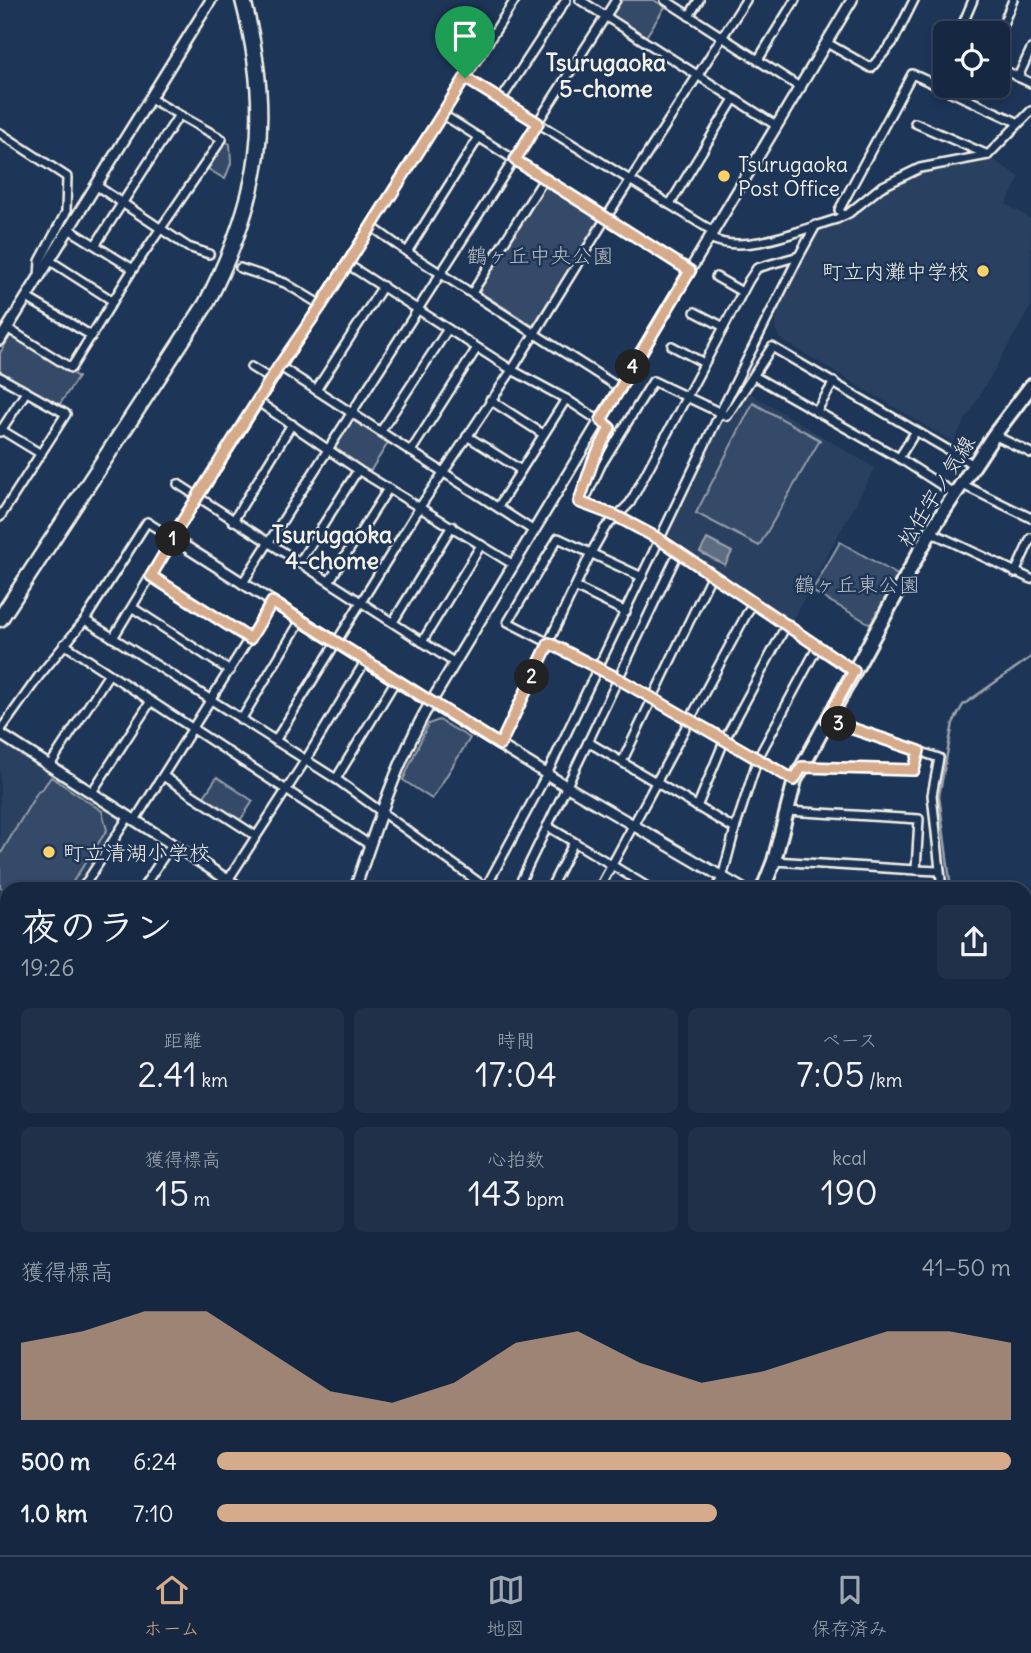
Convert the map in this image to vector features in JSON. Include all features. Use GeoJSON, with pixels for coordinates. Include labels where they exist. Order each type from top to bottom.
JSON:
{"type":"FeatureCollection","features":[{"type":"Feature","properties":{"kind":"highway"},"geometry":{"type":"LineString","coordinates":[[0,619],[206,304],[239,233],[253,188],[260,131],[255,68],[243,0]]}},
{"type":"Feature","properties":{"kind":"main road","name":"松任宇ノ気線"},"geometry":{"type":"LineString","coordinates":[[766,882],[774,861],[794,780],[932,529],[994,435],[1031,386]]}},
{"type":"Feature","properties":{"kind":"street"},"geometry":{"type":"LineString","coordinates":[[0,340],[211,0]]}},
{"type":"Feature","properties":{"kind":"street"},"geometry":{"type":"LineString","coordinates":[[113,638],[279,366],[321,306],[515,0]]}},
{"type":"Feature","properties":{"kind":"street"},"geometry":{"type":"LineString","coordinates":[[501,100],[566,0]]}},
{"type":"Feature","properties":{"kind":"street"},"geometry":{"type":"LineString","coordinates":[[580,0],[777,126]]}},
{"type":"Feature","properties":{"kind":"street"},"geometry":{"type":"LineString","coordinates":[[242,584],[616,0]]}},
{"type":"Feature","properties":{"kind":"street"},"geometry":{"type":"LineString","coordinates":[[665,0],[801,88]]}},
{"type":"Feature","properties":{"kind":"street"},"geometry":{"type":"LineString","coordinates":[[689,16],[699,0]]}},
{"type":"Feature","properties":{"kind":"street"},"geometry":{"type":"LineString","coordinates":[[275,741],[420,507],[512,370],[746,0]]}},
{"type":"Feature","properties":{"kind":"street"},"geometry":{"type":"LineString","coordinates":[[758,60],[795,0]]}},
{"type":"Feature","properties":{"kind":"street"},"geometry":{"type":"LineString","coordinates":[[357,882],[381,811],[411,738],[852,0]]}},
{"type":"Feature","properties":{"kind":"street"},"geometry":{"type":"LineString","coordinates":[[827,43],[871,68],[893,42],[914,0]]}},
{"type":"Feature","properties":{"kind":"street"},"geometry":{"type":"LineString","coordinates":[[964,21],[973,0]]}},
{"type":"Feature","properties":{"kind":"street"},"geometry":{"type":"LineString","coordinates":[[1004,21],[1013,0]]}},
{"type":"Feature","properties":{"kind":"street"},"geometry":{"type":"LineString","coordinates":[[1018,78],[1031,50]]}},
{"type":"Feature","properties":{"kind":"street"},"geometry":{"type":"LineString","coordinates":[[842,216],[839,211],[912,74],[1019,123]]}},
{"type":"Feature","properties":{"kind":"street"},"geometry":{"type":"LineString","coordinates":[[1010,74],[1031,83]]}},
{"type":"Feature","properties":{"kind":"street"},"geometry":{"type":"LineString","coordinates":[[465,78],[670,204],[720,243],[739,245],[842,216],[881,187],[920,168],[988,155],[1031,111]]}},
{"type":"Feature","properties":{"kind":"street"},"geometry":{"type":"LineString","coordinates":[[7,328],[71,368],[133,269],[222,139],[151,99]]}},
{"type":"Feature","properties":{"kind":"street"},"geometry":{"type":"LineString","coordinates":[[670,204],[734,99]]}},
{"type":"Feature","properties":{"kind":"street"},"geometry":{"type":"LineString","coordinates":[[442,114],[690,271]]}},
{"type":"Feature","properties":{"kind":"street"},"geometry":{"type":"LineString","coordinates":[[96,244],[180,115]]}},
{"type":"Feature","properties":{"kind":"street"},"geometry":{"type":"LineString","coordinates":[[915,124],[988,155]]}},
{"type":"Feature","properties":{"kind":"street"},"geometry":{"type":"LineString","coordinates":[[0,133],[68,177],[66,212],[40,261],[39,278]]}},
{"type":"Feature","properties":{"kind":"street"},"geometry":{"type":"LineString","coordinates":[[407,252],[479,137]]}},
{"type":"Feature","properties":{"kind":"street"},"geometry":{"type":"LineString","coordinates":[[472,293],[544,179]]}},
{"type":"Feature","properties":{"kind":"street"},"geometry":{"type":"LineString","coordinates":[[97,187],[188,247],[209,254]]}},
{"type":"Feature","properties":{"kind":"street"},"geometry":{"type":"LineString","coordinates":[[490,882],[547,774],[720,413],[816,225]]}},
{"type":"Feature","properties":{"kind":"street"},"geometry":{"type":"LineString","coordinates":[[371,226],[407,252],[621,389]]}},
{"type":"Feature","properties":{"kind":"street"},"geometry":{"type":"LineString","coordinates":[[69,229],[133,269]]}},
{"type":"Feature","properties":{"kind":"street"},"geometry":{"type":"LineString","coordinates":[[500,745],[591,553],[605,528],[630,503],[742,292],[757,268],[799,256]]}},
{"type":"Feature","properties":{"kind":"street"},"geometry":{"type":"LineString","coordinates":[[50,260],[113,300]]}},
{"type":"Feature","properties":{"kind":"street"},"geometry":{"type":"LineString","coordinates":[[347,264],[512,370],[566,399],[610,428],[593,461],[579,502],[616,516],[659,539],[854,671]]}},
{"type":"Feature","properties":{"kind":"street"},"geometry":{"type":"LineString","coordinates":[[240,268],[285,284],[321,306]]}},
{"type":"Feature","properties":{"kind":"street"},"geometry":{"type":"LineString","coordinates":[[716,277],[742,292]]}},
{"type":"Feature","properties":{"kind":"street"},"geometry":{"type":"LineString","coordinates":[[316,390],[383,286]]}},
{"type":"Feature","properties":{"kind":"street"},"geometry":{"type":"LineString","coordinates":[[27,298],[92,335]]}},
{"type":"Feature","properties":{"kind":"street"},"geometry":{"type":"LineString","coordinates":[[695,312],[724,327]]}},
{"type":"Feature","properties":{"kind":"street"},"geometry":{"type":"LineString","coordinates":[[381,431],[449,329]]}},
{"type":"Feature","properties":{"kind":"street"},"geometry":{"type":"LineString","coordinates":[[672,346],[705,363]]}},
{"type":"Feature","properties":{"kind":"street"},"geometry":{"type":"LineString","coordinates":[[583,504],[601,464],[653,381],[727,416],[772,347],[974,465]]}},
{"type":"Feature","properties":{"kind":"street"},"geometry":{"type":"LineString","coordinates":[[411,451],[477,348]]}},
{"type":"Feature","properties":{"kind":"street"},"geometry":{"type":"LineString","coordinates":[[279,366],[534,531]]}},
{"type":"Feature","properties":{"kind":"street"},"geometry":{"type":"LineString","coordinates":[[251,368],[272,380]]}},
{"type":"Feature","properties":{"kind":"street"},"geometry":{"type":"LineString","coordinates":[[754,376],[958,489],[1031,518]]}},
{"type":"Feature","properties":{"kind":"street"},"geometry":{"type":"LineString","coordinates":[[0,377],[66,414],[0,517]]}},
{"type":"Feature","properties":{"kind":"street"},"geometry":{"type":"LineString","coordinates":[[816,412],[834,382]]}},
{"type":"Feature","properties":{"kind":"street"},"geometry":{"type":"LineString","coordinates":[[26,392],[1,430],[41,454]]}},
{"type":"Feature","properties":{"kind":"street"},"geometry":{"type":"LineString","coordinates":[[498,506],[566,399]]}},
{"type":"Feature","properties":{"kind":"street"},"geometry":{"type":"LineString","coordinates":[[490,400],[543,434]]}},
{"type":"Feature","properties":{"kind":"street"},"geometry":{"type":"LineString","coordinates":[[257,401],[358,470],[514,565]]}},
{"type":"Feature","properties":{"kind":"street"},"geometry":{"type":"LineString","coordinates":[[233,521],[292,424]]}},
{"type":"Feature","properties":{"kind":"street"},"geometry":{"type":"LineString","coordinates":[[899,458],[916,431]]}},
{"type":"Feature","properties":{"kind":"street"},"geometry":{"type":"LineString","coordinates":[[994,435],[1031,453]]}},
{"type":"Feature","properties":{"kind":"street"},"geometry":{"type":"LineString","coordinates":[[467,436],[521,470]]}},
{"type":"Feature","properties":{"kind":"street"},"geometry":{"type":"LineString","coordinates":[[299,563],[358,470]]}},
{"type":"Feature","properties":{"kind":"street"},"geometry":{"type":"LineString","coordinates":[[178,484],[268,544],[363,601],[455,663]]}},
{"type":"Feature","properties":{"kind":"street"},"geometry":{"type":"LineString","coordinates":[[330,580],[388,489]]}},
{"type":"Feature","properties":{"kind":"street"},"geometry":{"type":"LineString","coordinates":[[231,882],[0,734],[38,676],[85,620],[147,522],[431,703],[730,882]]}},
{"type":"Feature","properties":{"kind":"street"},"geometry":{"type":"LineString","coordinates":[[393,622],[452,526]]}},
{"type":"Feature","properties":{"kind":"street"},"geometry":{"type":"LineString","coordinates":[[932,529],[937,536],[1031,579]]}},
{"type":"Feature","properties":{"kind":"street"},"geometry":{"type":"LineString","coordinates":[[642,577],[558,538],[508,622],[619,679],[794,780]]}},
{"type":"Feature","properties":{"kind":"street"},"geometry":{"type":"LineString","coordinates":[[1015,573],[1031,538]]}},
{"type":"Feature","properties":{"kind":"street"},"geometry":{"type":"LineString","coordinates":[[422,642],[481,545]]}},
{"type":"Feature","properties":{"kind":"street"},"geometry":{"type":"LineString","coordinates":[[520,882],[678,553]]}},
{"type":"Feature","properties":{"kind":"street"},"geometry":{"type":"LineString","coordinates":[[151,576],[250,639]]}},
{"type":"Feature","properties":{"kind":"street"},"geometry":{"type":"LineString","coordinates":[[622,762],[711,576]]}},
{"type":"Feature","properties":{"kind":"street"},"geometry":{"type":"LineString","coordinates":[[575,587],[625,611]]}},
{"type":"Feature","properties":{"kind":"street"},"geometry":{"type":"LineString","coordinates":[[87,882],[163,776],[272,602]]}},
{"type":"Feature","properties":{"kind":"street"},"geometry":{"type":"LineString","coordinates":[[603,882],[753,602]]}},
{"type":"Feature","properties":{"kind":"street"},"geometry":{"type":"LineString","coordinates":[[133,608],[230,671]]}},
{"type":"Feature","properties":{"kind":"street"},"geometry":{"type":"LineString","coordinates":[[85,620],[336,779],[479,882]]}},
{"type":"Feature","properties":{"kind":"street"},"geometry":{"type":"LineString","coordinates":[[241,720],[301,620]]}},
{"type":"Feature","properties":{"kind":"street"},"geometry":{"type":"LineString","coordinates":[[697,807],[725,739],[787,624]]}},
{"type":"Feature","properties":{"kind":"street"},"geometry":{"type":"LineString","coordinates":[[64,644],[370,845]]}},
{"type":"Feature","properties":{"kind":"street"},"geometry":{"type":"LineString","coordinates":[[720,882],[758,758],[818,646]]}},
{"type":"Feature","properties":{"kind":"street"},"geometry":{"type":"LineString","coordinates":[[228,880],[366,660]]}},
{"type":"Feature","properties":{"kind":"street"},"geometry":{"type":"LineString","coordinates":[[50,765],[109,674]]}},
{"type":"Feature","properties":{"kind":"street"},"geometry":{"type":"LineString","coordinates":[[336,779],[396,680]]}},
{"type":"Feature","properties":{"kind":"street"},"geometry":{"type":"LineString","coordinates":[[92,792],[151,701]]}},
{"type":"Feature","properties":{"kind":"street"},"geometry":{"type":"LineString","coordinates":[[827,720],[940,758],[932,795],[941,882]]}},
{"type":"Feature","properties":{"kind":"street"},"geometry":{"type":"LineString","coordinates":[[588,742],[735,830]]}},
{"type":"Feature","properties":{"kind":"street"},"geometry":{"type":"LineString","coordinates":[[802,767],[914,770],[919,751]]}},
{"type":"Feature","properties":{"kind":"street"},"geometry":{"type":"LineString","coordinates":[[163,776],[256,836]]}},
{"type":"Feature","properties":{"kind":"street"},"geometry":{"type":"LineString","coordinates":[[787,811],[933,819]]}},
{"type":"Feature","properties":{"kind":"street"},"geometry":{"type":"LineString","coordinates":[[916,870],[919,819]]}},
{"type":"Feature","properties":{"kind":"street"},"geometry":{"type":"LineString","coordinates":[[547,825],[640,882]]}},
{"type":"Feature","properties":{"kind":"street"},"geometry":{"type":"LineString","coordinates":[[554,882],[574,842]]}},
{"type":"Feature","properties":{"kind":"street"},"geometry":{"type":"LineString","coordinates":[[148,882],[172,844]]}},
{"type":"Feature","properties":{"kind":"street"},"geometry":{"type":"LineString","coordinates":[[774,861],[940,871]]}},
{"type":"Feature","properties":{"kind":"shaded area"},"geometry":{"type":"Polygon","coordinates":[[[987,156],[1020,177],[1006,204],[1031,219],[1031,306],[953,442],[780,339],[775,329],[777,311],[815,234],[823,227],[848,220],[885,189],[922,168],[987,156]]]}},
{"type":"Feature","properties":{"kind":"shaded area"},"geometry":{"type":"Polygon","coordinates":[[[743,389],[875,468],[791,622],[667,535],[726,412],[743,389]]]}},
{"type":"Feature","properties":{"kind":"shaded area"},"geometry":{"type":"Polygon","coordinates":[[[707,539],[732,552],[725,565],[700,552],[707,539]]]}},
{"type":"Feature","properties":{"kind":"shaded area","name":"町立清湖小学校"},"geometry":{"type":"Polygon","coordinates":[[[0,740],[121,816],[79,882],[0,882],[0,740]]]}},
{"type":"Feature","properties":{"kind":"green space"},"geometry":{"type":"Polygon","coordinates":[[[619,0],[654,0],[665,7],[645,38],[610,15],[619,0]]]}},
{"type":"Feature","properties":{"kind":"green space"},"geometry":{"type":"Polygon","coordinates":[[[225,141],[230,144],[231,163],[225,179],[208,169],[225,141]]]}},
{"type":"Feature","properties":{"kind":"green space","name":"鶴ヶ丘中央公園"},"geometry":{"type":"Polygon","coordinates":[[[546,184],[601,219],[533,326],[478,291],[546,184]]]}},
{"type":"Feature","properties":{"kind":"green space"},"geometry":{"type":"Polygon","coordinates":[[[11,335],[78,377],[58,407],[0,373],[0,353],[11,335]]]}},
{"type":"Feature","properties":{"kind":"green space"},"geometry":{"type":"Polygon","coordinates":[[[753,403],[820,440],[759,546],[696,513],[753,403]]]}},
{"type":"Feature","properties":{"kind":"green space"},"geometry":{"type":"Polygon","coordinates":[[[352,420],[388,443],[369,473],[333,449],[352,420]]]}},
{"type":"Feature","properties":{"kind":"green space","name":"鶴ヶ丘東公園"},"geometry":{"type":"Polygon","coordinates":[[[840,542],[901,577],[874,626],[812,591],[840,542]]]}},
{"type":"Feature","properties":{"kind":"green space"},"geometry":{"type":"Polygon","coordinates":[[[439,720],[470,738],[432,799],[403,780],[428,724],[439,720]]]}},
{"type":"Feature","properties":{"kind":"green space","name":"町立清湖小学校"},"geometry":{"type":"Polygon","coordinates":[[[51,777],[102,811],[107,830],[73,882],[0,882],[0,855],[38,791],[51,777]]]}},
{"type":"Feature","properties":{"kind":"green space"},"geometry":{"type":"Polygon","coordinates":[[[217,777],[253,801],[239,822],[203,798],[217,777]]]}},
{"type":"Feature","properties":{"kind":"waterway"},"geometry":{"type":"LineString","coordinates":[[950,882],[939,796],[953,723],[963,705],[1031,657]]}},
{"type":"Feature","properties":{"kind":"tunnel"},"geometry":{"type":"LineString","coordinates":[[209,254],[240,268]]}},
{"type":"Feature","properties":{"kind":"place","name":"Tsurugaoka Post Office"},"geometry":{"type":"Point","coordinates":[724,176]}},
{"type":"Feature","properties":{"kind":"place","name":"町立内灘中学校"},"geometry":{"type":"Point","coordinates":[983,271]}},
{"type":"Feature","properties":{"kind":"place","name":"町立清湖小学校"},"geometry":{"type":"Point","coordinates":[49,852]}},
{"type":"Feature","properties":{"kind":"district","name":"Tsurugaoka 5-chome"},"geometry":{"type":"Point","coordinates":[606,75]}},
{"type":"Feature","properties":{"kind":"district","name":"Tsurugaoka 4-chome"},"geometry":{"type":"Point","coordinates":[332,547]}},
{"type":"Feature","properties":{"kind":"route"},"geometry":{"type":"LineString","coordinates":[[465,78],[538,123],[515,160],[690,271],[601,420],[610,428],[593,461],[579,502],[616,516],[659,539],[854,671],[827,720],[919,751],[914,770],[802,767],[794,780],[619,679],[549,643],[500,745],[272,602],[250,639],[151,576],[279,366],[321,306],[465,78]]}}]}
